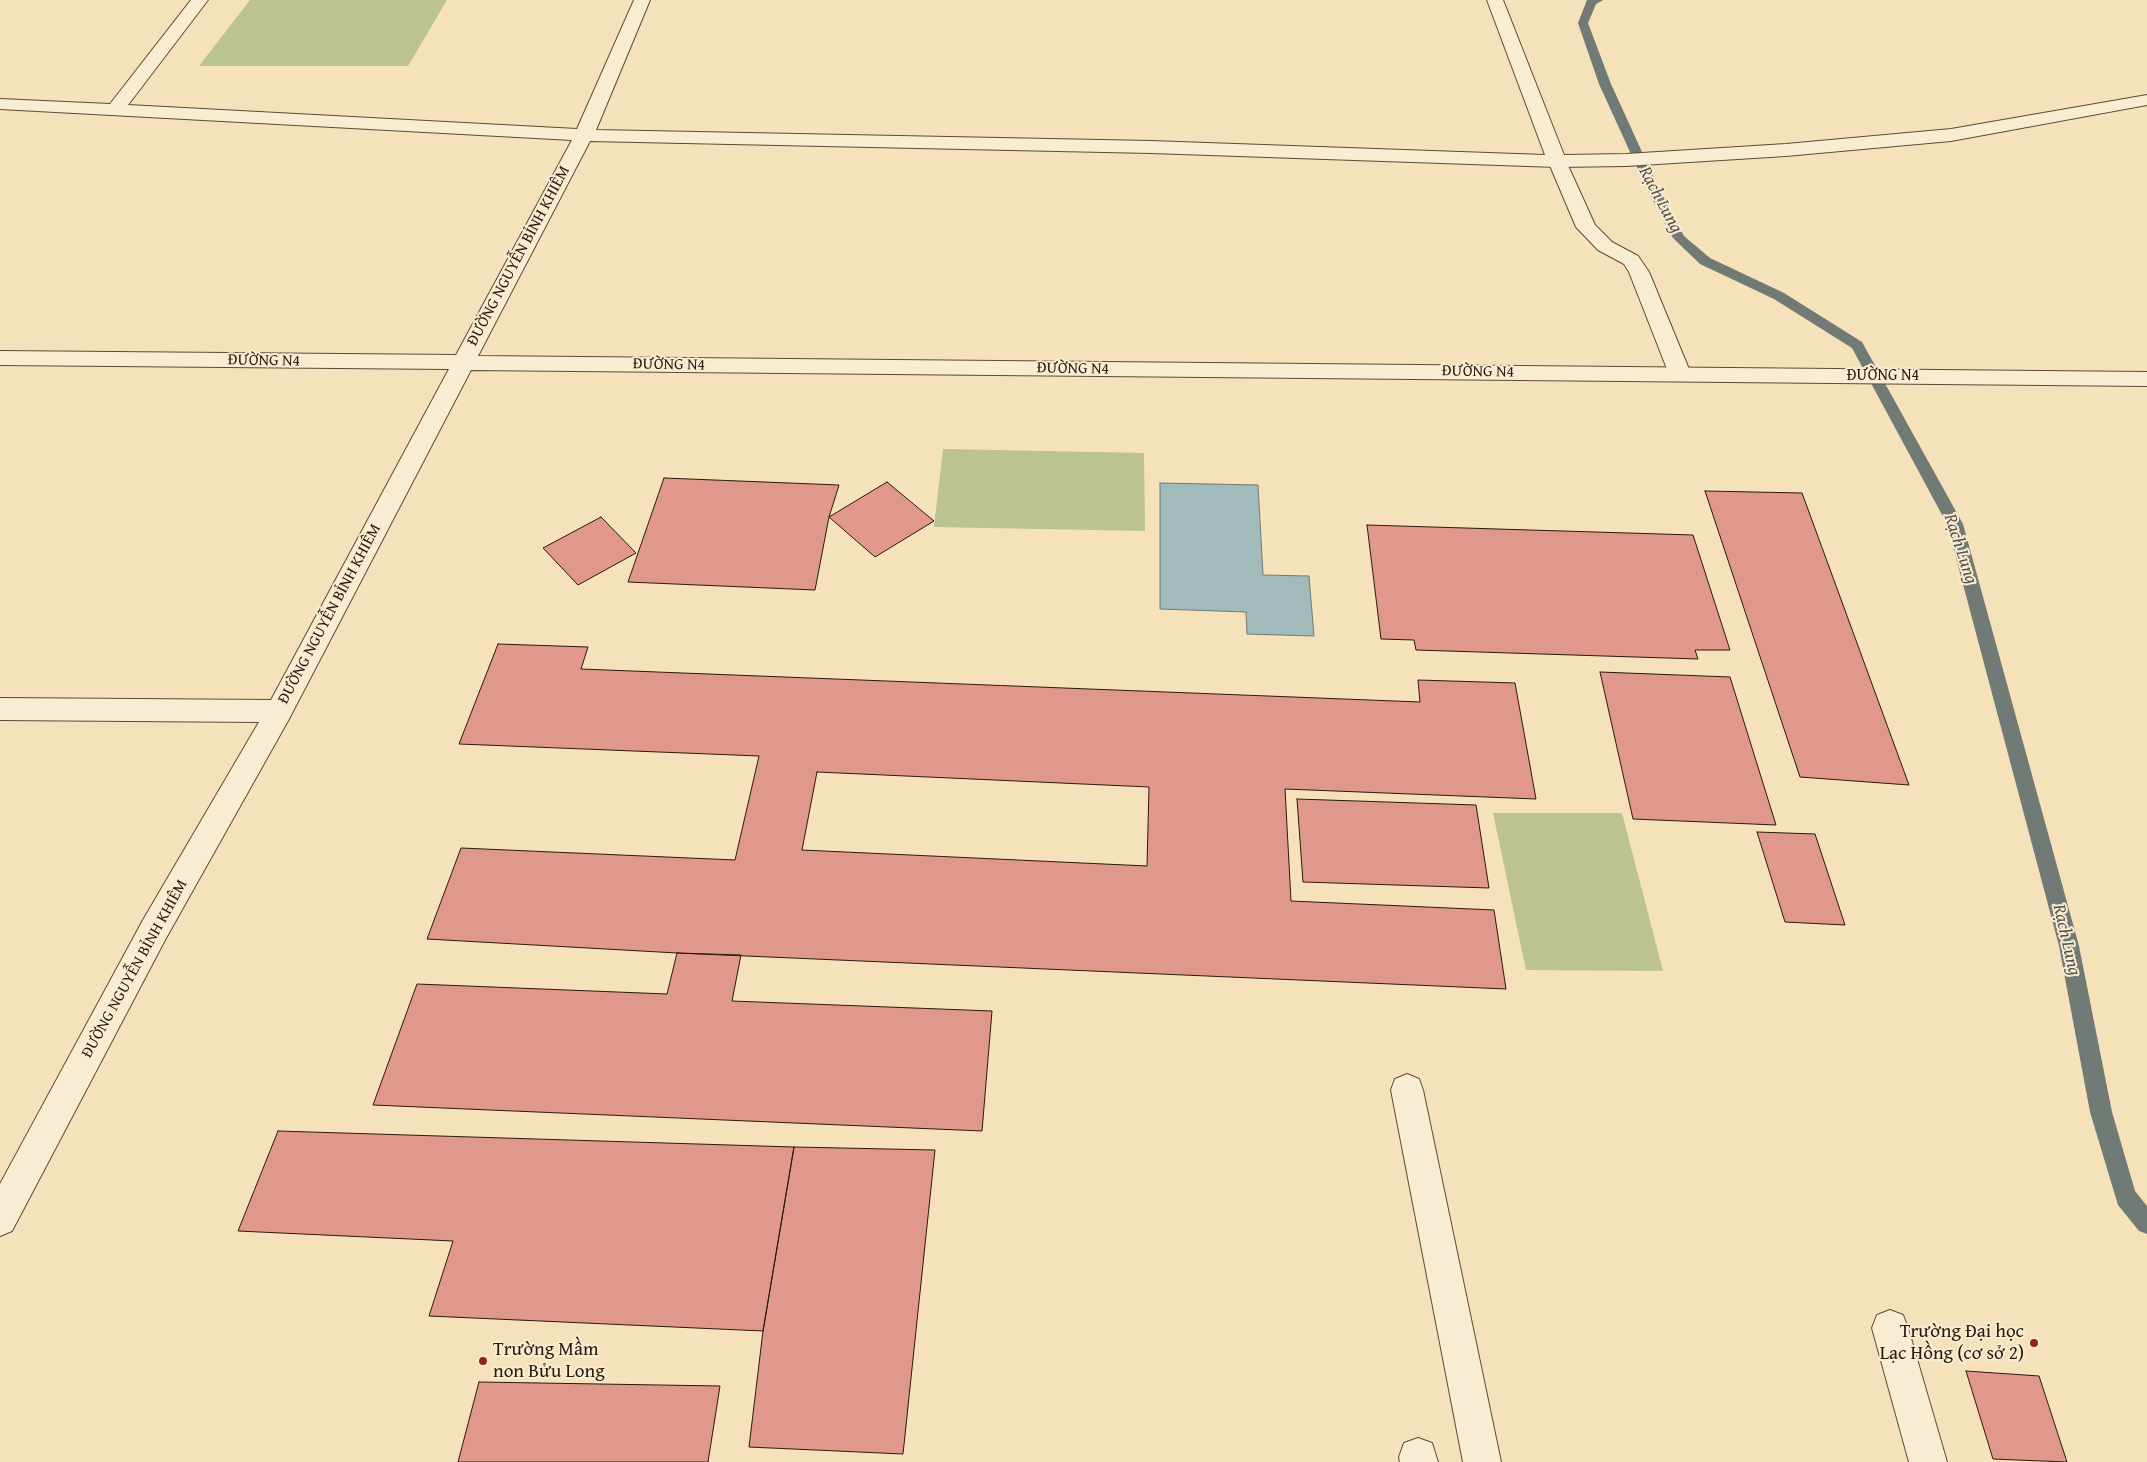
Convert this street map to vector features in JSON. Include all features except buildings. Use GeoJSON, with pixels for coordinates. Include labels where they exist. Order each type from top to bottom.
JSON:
{"type":"FeatureCollection","features":[{"type":"Feature","properties":{"kind":"street"},"geometry":{"type":"LineString","coordinates":[[115,110],[200,0]]}},
{"type":"Feature","properties":{"kind":"street","name":"ĐƯỜNG NGUYỄN BỈNH KHIÊM"},"geometry":{"type":"LineString","coordinates":[[0,1219],[154,930],[279,711],[584,135],[642,0]]}},
{"type":"Feature","properties":{"kind":"street"},"geometry":{"type":"LineString","coordinates":[[1494,0],[1557,160],[1586,227],[1605,246],[1631,260],[1638,272],[1680,374]]}},
{"type":"Feature","properties":{"kind":"street"},"geometry":{"type":"LineString","coordinates":[[0,104],[584,135],[1161,147],[1557,160],[1626,160],[1786,150],[1951,135],[2147,100]]}},
{"type":"Feature","properties":{"kind":"street","name":"ĐƯỜNG N4"},"geometry":{"type":"LineString","coordinates":[[0,358],[2147,379]]}},
{"type":"Feature","properties":{"kind":"street"},"geometry":{"type":"LineString","coordinates":[[0,709],[279,711]]}},
{"type":"Feature","properties":{"kind":"street"},"geometry":{"type":"LineString","coordinates":[[1407,1090],[1482,1462]]}},
{"type":"Feature","properties":{"kind":"street"},"geometry":{"type":"LineString","coordinates":[[1890,1328],[1928,1462]]}},
{"type":"Feature","properties":{"kind":"green space"},"geometry":{"type":"Polygon","coordinates":[[[250,0],[447,0],[408,66],[199,66],[250,0]]]}},
{"type":"Feature","properties":{"kind":"green space"},"geometry":{"type":"Polygon","coordinates":[[[943,449],[1144,453],[1145,531],[934,527],[943,449]]]}},
{"type":"Feature","properties":{"kind":"green space"},"geometry":{"type":"Polygon","coordinates":[[[1493,813],[1622,813],[1663,971],[1526,970],[1493,813]]]}},
{"type":"Feature","properties":{"kind":"water"},"geometry":{"type":"Polygon","coordinates":[[[1160,483],[1258,485],[1263,575],[1309,576],[1314,636],[1247,634],[1246,612],[1160,609],[1160,483]]]}},
{"type":"Feature","properties":{"kind":"waterway","name":"Rạch Lung"},"geometry":{"type":"LineString","coordinates":[[1598,0],[1591,2],[1583,23],[1605,84],[1652,187],[1679,238],[1705,261],[1779,296],[1857,345],[1955,524],[2069,946],[2101,1112],[2126,1197],[2147,1223]]}},
{"type":"Feature","properties":{"kind":"place","name":"Trường Đại học Lạc Hồng (cơ sở 2)"},"geometry":{"type":"Point","coordinates":[2034,1343]}},
{"type":"Feature","properties":{"kind":"place","name":"Trường Mầm non Bửu Long"},"geometry":{"type":"Point","coordinates":[483,1361]}}]}
